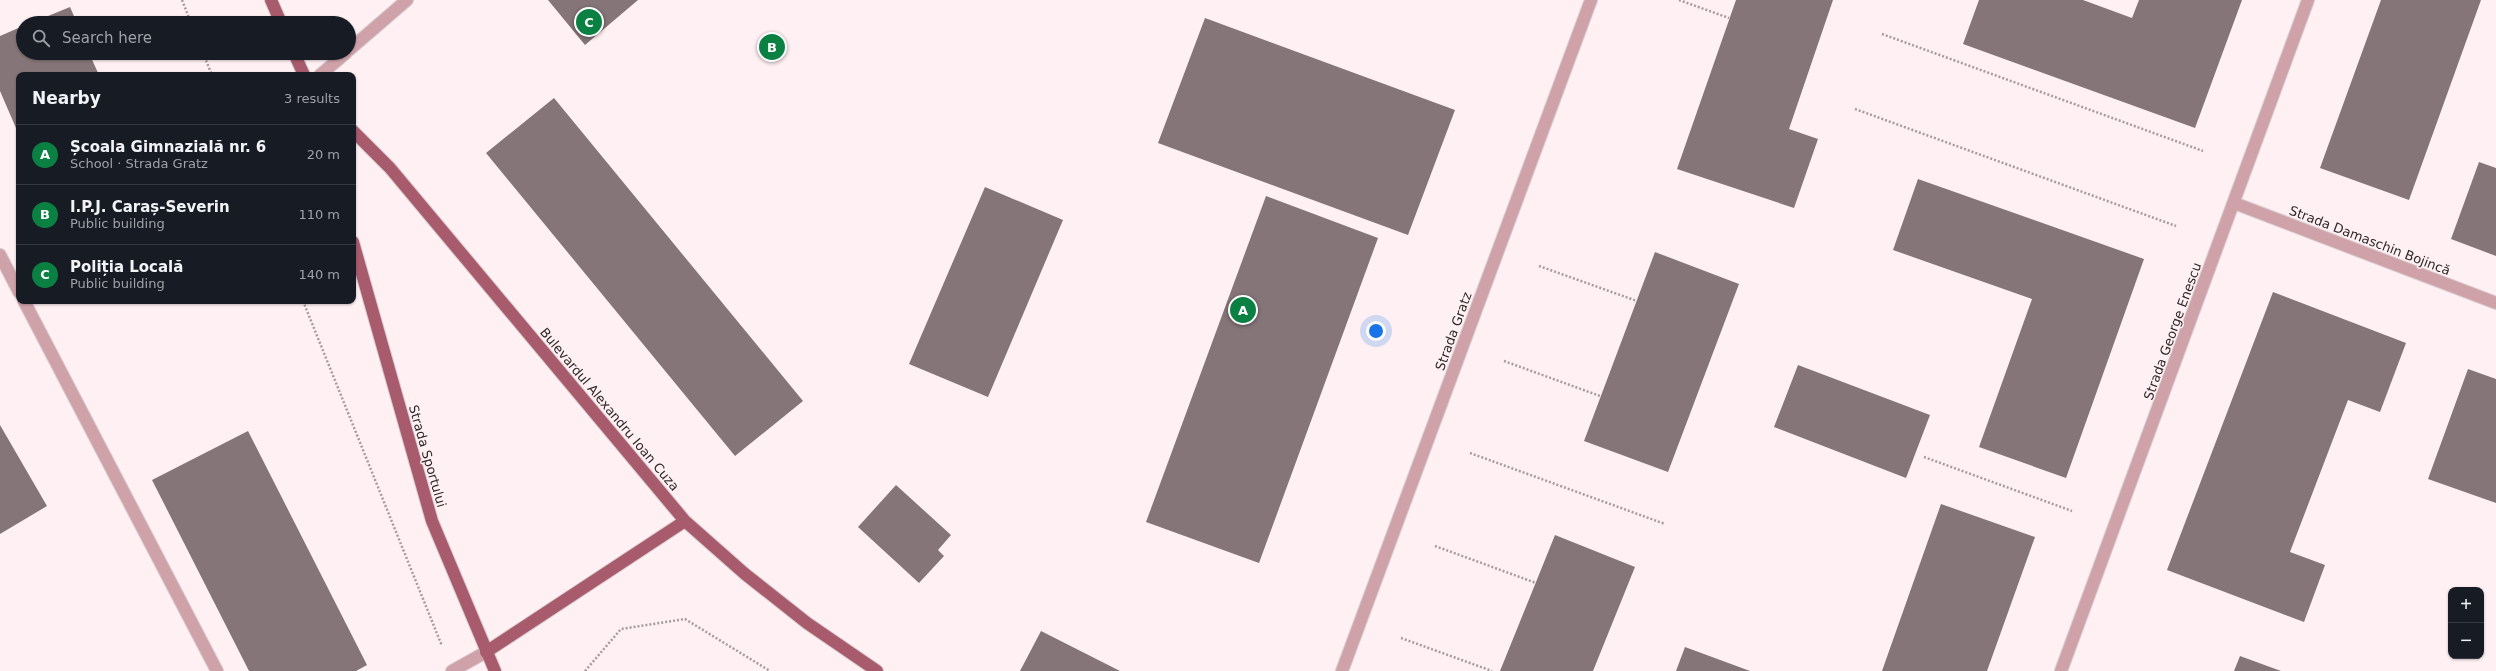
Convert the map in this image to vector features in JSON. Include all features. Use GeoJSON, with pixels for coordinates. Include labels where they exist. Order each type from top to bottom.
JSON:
{"type":"FeatureCollection","features":[{"type":"Feature","properties":{"kind":"main road"},"geometry":{"type":"LineString","coordinates":[[270,0],[278,16]]}},
{"type":"Feature","properties":{"kind":"main road"},"geometry":{"type":"LineString","coordinates":[[297,60],[303,72]]}},
{"type":"Feature","properties":{"kind":"main road","name":"Bulevardul Alexandru Ioan Cuza"},"geometry":{"type":"LineString","coordinates":[[356,134],[390,168],[685,521],[745,574],[807,623],[877,671]]}},
{"type":"Feature","properties":{"kind":"main road","name":"Strada Sportului"},"geometry":{"type":"LineString","coordinates":[[356,253],[432,521],[495,671]]}},
{"type":"Feature","properties":{"kind":"main road"},"geometry":{"type":"LineString","coordinates":[[486,652],[685,521]]}},
{"type":"Feature","properties":{"kind":"street"},"geometry":{"type":"LineString","coordinates":[[356,44],[407,0]]}},
{"type":"Feature","properties":{"kind":"street","name":"Strada Gratz"},"geometry":{"type":"LineString","coordinates":[[1342,671],[1590,0]]}},
{"type":"Feature","properties":{"kind":"street","name":"Strada George Enescu"},"geometry":{"type":"LineString","coordinates":[[2061,671],[2308,0]]}},
{"type":"Feature","properties":{"kind":"street"},"geometry":{"type":"LineString","coordinates":[[324,72],[338,60]]}},
{"type":"Feature","properties":{"kind":"street","name":"Strada Damaschin Bojincă"},"geometry":{"type":"LineString","coordinates":[[2234,203],[2496,303]]}},
{"type":"Feature","properties":{"kind":"street"},"geometry":{"type":"LineString","coordinates":[[0,255],[16,286]]}},
{"type":"Feature","properties":{"kind":"street"},"geometry":{"type":"LineString","coordinates":[[26,304],[217,671]]}},
{"type":"Feature","properties":{"kind":"street"},"geometry":{"type":"LineString","coordinates":[[452,671],[486,652]]}},
{"type":"Feature","properties":{"kind":"path"},"geometry":{"type":"LineString","coordinates":[[182,0],[188,16]]}},
{"type":"Feature","properties":{"kind":"path"},"geometry":{"type":"LineString","coordinates":[[1679,0],[1729,18]]}},
{"type":"Feature","properties":{"kind":"path"},"geometry":{"type":"LineString","coordinates":[[1882,34],[2203,150]]}},
{"type":"Feature","properties":{"kind":"path"},"geometry":{"type":"LineString","coordinates":[[206,60],[211,72]]}},
{"type":"Feature","properties":{"kind":"path"},"geometry":{"type":"LineString","coordinates":[[1855,109],[2176,226]]}},
{"type":"Feature","properties":{"kind":"path"},"geometry":{"type":"LineString","coordinates":[[1539,266],[1636,301]]}},
{"type":"Feature","properties":{"kind":"path"},"geometry":{"type":"LineString","coordinates":[[304,304],[452,671]]}},
{"type":"Feature","properties":{"kind":"path"},"geometry":{"type":"LineString","coordinates":[[1504,361],[1600,396]]}},
{"type":"Feature","properties":{"kind":"path"},"geometry":{"type":"LineString","coordinates":[[1470,453],[1665,524]]}},
{"type":"Feature","properties":{"kind":"path"},"geometry":{"type":"LineString","coordinates":[[1924,457],[2072,511]]}},
{"type":"Feature","properties":{"kind":"path"},"geometry":{"type":"LineString","coordinates":[[1435,546],[1536,583]]}},
{"type":"Feature","properties":{"kind":"path"},"geometry":{"type":"LineString","coordinates":[[585,671],[621,629],[685,619],[770,671]]}},
{"type":"Feature","properties":{"kind":"path"},"geometry":{"type":"LineString","coordinates":[[1401,638],[1492,671]]}},
{"type":"Feature","properties":{"kind":"building"},"geometry":{"type":"Polygon","coordinates":[[[548,0],[638,0],[585,45],[548,0]]]}},
{"type":"Feature","properties":{"kind":"building"},"geometry":{"type":"Polygon","coordinates":[[[1736,0],[1833,0],[1789,129],[1818,139],[1794,208],[1677,169],[1736,0]]]}},
{"type":"Feature","properties":{"kind":"building"},"geometry":{"type":"Polygon","coordinates":[[[1979,0],[2083,0],[2132,18],[2139,0],[2242,0],[2195,128],[1963,44],[1979,0]]]}},
{"type":"Feature","properties":{"kind":"building"},"geometry":{"type":"Polygon","coordinates":[[[2381,0],[2481,0],[2409,200],[2320,168],[2381,0]]]}},
{"type":"Feature","properties":{"kind":"building"},"geometry":{"type":"Polygon","coordinates":[[[70,7],[74,16],[48,16],[70,7]]]}},
{"type":"Feature","properties":{"kind":"building"},"geometry":{"type":"Polygon","coordinates":[[[1205,18],[1455,110],[1408,235],[1158,143],[1205,18]]]}},
{"type":"Feature","properties":{"kind":"building"},"geometry":{"type":"Polygon","coordinates":[[[16,29],[16,60],[92,60],[98,72],[16,72],[16,128],[0,91],[0,36],[16,29]]]}},
{"type":"Feature","properties":{"kind":"building"},"geometry":{"type":"Polygon","coordinates":[[[554,98],[803,401],[735,456],[486,153],[554,98]]]}},
{"type":"Feature","properties":{"kind":"building"},"geometry":{"type":"Polygon","coordinates":[[[2479,162],[2496,168],[2496,256],[2451,239],[2479,162]]]}},
{"type":"Feature","properties":{"kind":"building"},"geometry":{"type":"Polygon","coordinates":[[[1918,179],[2144,259],[2066,478],[1979,447],[2032,299],[1893,250],[1918,179]]]}},
{"type":"Feature","properties":{"kind":"building"},"geometry":{"type":"Polygon","coordinates":[[[985,187],[1063,220],[988,397],[909,364],[985,187]]]}},
{"type":"Feature","properties":{"kind":"building"},"geometry":{"type":"Polygon","coordinates":[[[1266,196],[1378,238],[1259,563],[1146,522],[1266,196]]]}},
{"type":"Feature","properties":{"kind":"building"},"geometry":{"type":"Polygon","coordinates":[[[1655,252],[1739,284],[1668,472],[1584,441],[1655,252]]]}},
{"type":"Feature","properties":{"kind":"building"},"geometry":{"type":"Polygon","coordinates":[[[2273,292],[2406,343],[2380,412],[2348,400],[2290,552],[2325,565],[2304,622],[2167,570],[2273,292]]]}},
{"type":"Feature","properties":{"kind":"building"},"geometry":{"type":"Polygon","coordinates":[[[1798,365],[1930,415],[1906,478],[1774,427],[1798,365]]]}},
{"type":"Feature","properties":{"kind":"building"},"geometry":{"type":"Polygon","coordinates":[[[2468,369],[2496,379],[2496,503],[2428,479],[2468,369]]]}},
{"type":"Feature","properties":{"kind":"building"},"geometry":{"type":"Polygon","coordinates":[[[0,425],[47,506],[0,534],[0,425]]]}},
{"type":"Feature","properties":{"kind":"building"},"geometry":{"type":"Polygon","coordinates":[[[248,431],[367,665],[356,671],[249,671],[152,480],[248,431]]]}},
{"type":"Feature","properties":{"kind":"building"},"geometry":{"type":"Polygon","coordinates":[[[896,485],[951,535],[938,550],[944,556],[919,583],[858,527],[896,485]]]}},
{"type":"Feature","properties":{"kind":"building"},"geometry":{"type":"Polygon","coordinates":[[[1941,504],[2035,537],[1987,671],[1882,671],[1941,504]]]}},
{"type":"Feature","properties":{"kind":"building"},"geometry":{"type":"Polygon","coordinates":[[[1555,535],[1635,567],[1593,671],[1500,671],[1555,535]]]}},
{"type":"Feature","properties":{"kind":"building"},"geometry":{"type":"Polygon","coordinates":[[[1041,631],[1120,671],[1020,671],[1041,631]]]}},
{"type":"Feature","properties":{"kind":"building"},"geometry":{"type":"Polygon","coordinates":[[[1685,647],[1750,671],[1676,671],[1685,647]]]}},
{"type":"Feature","properties":{"kind":"building"},"geometry":{"type":"Polygon","coordinates":[[[2240,656],[2281,671],[2234,671],[2240,656]]]}},
{"type":"Feature","properties":{"kind":"place","name":"Poliția Locală"},"geometry":{"type":"Point","coordinates":[589,22]}},
{"type":"Feature","properties":{"kind":"place","name":"I.P.J. Caraș-Severin"},"geometry":{"type":"Point","coordinates":[772,47]}},
{"type":"Feature","properties":{"kind":"place","name":"Școala Gimnazială nr. 6"},"geometry":{"type":"Point","coordinates":[1243,310]}}]}
